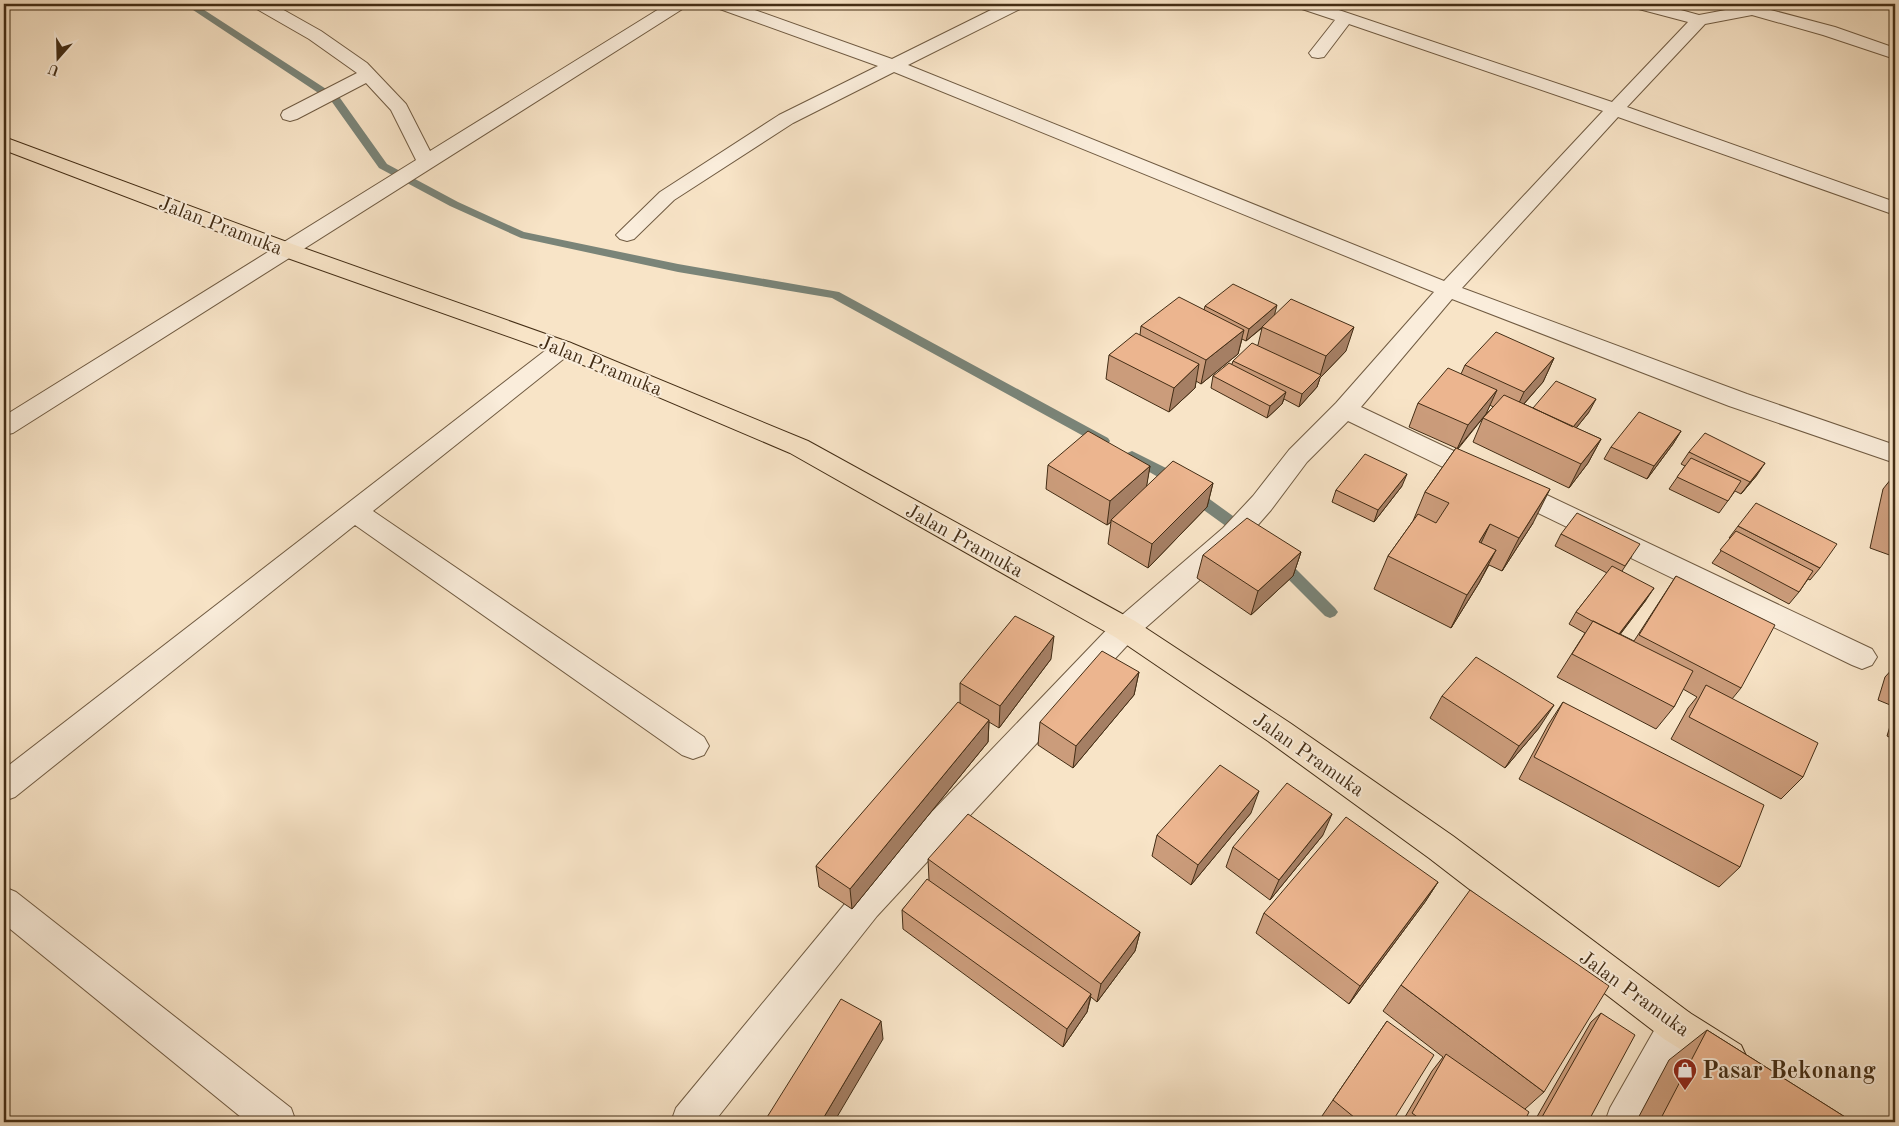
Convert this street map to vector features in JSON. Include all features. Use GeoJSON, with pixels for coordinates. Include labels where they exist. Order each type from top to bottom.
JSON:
{"type":"FeatureCollection","features":[{"type":"Feature","properties":{"kind":"main road","name":"Jalan Pramuka"},"geometry":{"type":"LineString","coordinates":[[4,143],[287,250],[563,348],[799,447],[1125,629],[1279,732],[1433,842],[1677,1026],[1752,1074]]}},
{"type":"Feature","properties":{"kind":"street"},"geometry":{"type":"LineString","coordinates":[[261,4],[315,35],[361,67],[399,108],[426,161]]}},
{"type":"Feature","properties":{"kind":"street"},"geometry":{"type":"LineString","coordinates":[[4,427],[678,4]]}},
{"type":"Feature","properties":{"kind":"street"},"geometry":{"type":"LineString","coordinates":[[723,4],[894,66],[1448,290],[1738,400],[1895,454]]}},
{"type":"Feature","properties":{"kind":"street"},"geometry":{"type":"LineString","coordinates":[[627,235],[667,196],[759,134],[1016,4]]}},
{"type":"Feature","properties":{"kind":"street"},"geometry":{"type":"LineString","coordinates":[[1305,4],[1615,109],[1895,209]]}},
{"type":"Feature","properties":{"kind":"street"},"geometry":{"type":"LineString","coordinates":[[1641,4],[1698,20],[1754,7],[1895,54]]}},
{"type":"Feature","properties":{"kind":"street"},"geometry":{"type":"LineString","coordinates":[[1318,53],[1345,18]]}},
{"type":"Feature","properties":{"kind":"street"},"geometry":{"type":"LineString","coordinates":[[690,1122],[865,905],[1125,629],[1233,535],[1262,503],[1298,456],[1345,409],[1448,290],[1698,20]]}},
{"type":"Feature","properties":{"kind":"street"},"geometry":{"type":"LineString","coordinates":[[290,115],[368,75]]}},
{"type":"Feature","properties":{"kind":"street"},"geometry":{"type":"LineString","coordinates":[[4,788],[563,348]]}},
{"type":"Feature","properties":{"kind":"street"},"geometry":{"type":"LineString","coordinates":[[1345,409],[1862,657]]}},
{"type":"Feature","properties":{"kind":"street"},"geometry":{"type":"LineString","coordinates":[[354,511],[694,746]]}},
{"type":"Feature","properties":{"kind":"street"},"geometry":{"type":"LineString","coordinates":[[4,903],[277,1122]]}},
{"type":"Feature","properties":{"kind":"street"},"geometry":{"type":"LineString","coordinates":[[1624,1122],[1677,1026]]}},
{"type":"Feature","properties":{"kind":"building"},"geometry":{"type":"Polygon","coordinates":[[[1233,284],[1277,305],[1249,329],[1205,306],[1233,284]]]}},
{"type":"Feature","properties":{"kind":"building"},"geometry":{"type":"Polygon","coordinates":[[[1179,297],[1244,330],[1206,360],[1141,326],[1179,297]]]}},
{"type":"Feature","properties":{"kind":"building"},"geometry":{"type":"Polygon","coordinates":[[[1291,299],[1354,327],[1326,356],[1262,327],[1291,299]]]}},
{"type":"Feature","properties":{"kind":"building"},"geometry":{"type":"Polygon","coordinates":[[[1496,332],[1554,358],[1524,392],[1465,365],[1496,332]]]}},
{"type":"Feature","properties":{"kind":"building"},"geometry":{"type":"Polygon","coordinates":[[[1136,333],[1199,364],[1174,388],[1109,355],[1136,333]]]}},
{"type":"Feature","properties":{"kind":"building"},"geometry":{"type":"Polygon","coordinates":[[[1252,343],[1321,375],[1302,394],[1233,361],[1252,343]]]}},
{"type":"Feature","properties":{"kind":"building"},"geometry":{"type":"Polygon","coordinates":[[[1229,363],[1286,392],[1270,406],[1213,376],[1229,363]]]}},
{"type":"Feature","properties":{"kind":"building"},"geometry":{"type":"Polygon","coordinates":[[[1448,368],[1497,390],[1468,425],[1418,403],[1448,368]]]}},
{"type":"Feature","properties":{"kind":"building"},"geometry":{"type":"Polygon","coordinates":[[[1556,381],[1596,399],[1573,427],[1533,408],[1556,381]]]}},
{"type":"Feature","properties":{"kind":"building"},"geometry":{"type":"Polygon","coordinates":[[[1504,395],[1601,439],[1581,464],[1483,418],[1504,395]]]}},
{"type":"Feature","properties":{"kind":"building"},"geometry":{"type":"Polygon","coordinates":[[[1639,412],[1681,431],[1654,466],[1611,447],[1639,412]]]}},
{"type":"Feature","properties":{"kind":"building"},"geometry":{"type":"Polygon","coordinates":[[[1088,431],[1150,466],[1110,501],[1048,465],[1088,431]]]}},
{"type":"Feature","properties":{"kind":"building"},"geometry":{"type":"Polygon","coordinates":[[[1705,433],[1765,463],[1750,482],[1689,452],[1705,433]]]}},
{"type":"Feature","properties":{"kind":"building"},"geometry":{"type":"Polygon","coordinates":[[[1456,448],[1550,489],[1519,538],[1490,524],[1479,542],[1496,550],[1467,595],[1388,556],[1418,514],[1436,523],[1449,503],[1425,492],[1456,448]]]}},
{"type":"Feature","properties":{"kind":"building"},"geometry":{"type":"Polygon","coordinates":[[[1365,454],[1407,474],[1378,510],[1336,490],[1365,454]]]}},
{"type":"Feature","properties":{"kind":"building"},"geometry":{"type":"Polygon","coordinates":[[[1691,458],[1741,481],[1728,501],[1677,477],[1691,458]]]}},
{"type":"Feature","properties":{"kind":"building"},"geometry":{"type":"Polygon","coordinates":[[[1173,461],[1213,483],[1152,544],[1111,520],[1173,461]]]}},
{"type":"Feature","properties":{"kind":"building"},"geometry":{"type":"Polygon","coordinates":[[[1895,500],[1895,526],[1890,524],[1895,500]]]}},
{"type":"Feature","properties":{"kind":"building"},"geometry":{"type":"Polygon","coordinates":[[[1756,503],[1837,544],[1820,568],[1738,526],[1756,503]]]}},
{"type":"Feature","properties":{"kind":"building"},"geometry":{"type":"Polygon","coordinates":[[[1577,513],[1640,544],[1625,566],[1561,534],[1577,513]]]}},
{"type":"Feature","properties":{"kind":"building"},"geometry":{"type":"Polygon","coordinates":[[[1247,518],[1301,552],[1258,591],[1203,555],[1247,518]]]}},
{"type":"Feature","properties":{"kind":"building"},"geometry":{"type":"Polygon","coordinates":[[[1736,531],[1813,571],[1799,592],[1720,550],[1736,531]]]}},
{"type":"Feature","properties":{"kind":"building"},"geometry":{"type":"Polygon","coordinates":[[[1612,566],[1654,588],[1619,634],[1576,612],[1612,566]]]}},
{"type":"Feature","properties":{"kind":"building"},"geometry":{"type":"Polygon","coordinates":[[[1676,576],[1775,625],[1741,688],[1639,635],[1676,576]]]}},
{"type":"Feature","properties":{"kind":"building"},"geometry":{"type":"Polygon","coordinates":[[[1015,616],[1054,636],[1000,706],[960,683],[1015,616]]]}},
{"type":"Feature","properties":{"kind":"building"},"geometry":{"type":"Polygon","coordinates":[[[1593,621],[1693,671],[1674,707],[1572,654],[1593,621]]]}},
{"type":"Feature","properties":{"kind":"building"},"geometry":{"type":"Polygon","coordinates":[[[1102,651],[1139,672],[1076,746],[1040,722],[1102,651]]]}},
{"type":"Feature","properties":{"kind":"building"},"geometry":{"type":"Polygon","coordinates":[[[1476,657],[1554,705],[1519,746],[1442,696],[1476,657]]]}},
{"type":"Feature","properties":{"kind":"building"},"geometry":{"type":"Polygon","coordinates":[[[1895,670],[1895,691],[1890,688],[1895,670]]]}},
{"type":"Feature","properties":{"kind":"building"},"geometry":{"type":"Polygon","coordinates":[[[1706,685],[1818,743],[1803,777],[1689,717],[1706,685]]]}},
{"type":"Feature","properties":{"kind":"building"},"geometry":{"type":"Polygon","coordinates":[[[958,702],[989,720],[850,889],[816,866],[958,702]]]}},
{"type":"Feature","properties":{"kind":"building"},"geometry":{"type":"Polygon","coordinates":[[[1563,702],[1764,805],[1740,867],[1534,757],[1563,702]]]}},
{"type":"Feature","properties":{"kind":"building"},"geometry":{"type":"Polygon","coordinates":[[[1220,765],[1259,791],[1198,865],[1157,835],[1220,765]]]}},
{"type":"Feature","properties":{"kind":"building"},"geometry":{"type":"Polygon","coordinates":[[[1287,783],[1332,814],[1279,880],[1233,847],[1287,783]]]}},
{"type":"Feature","properties":{"kind":"building"},"geometry":{"type":"Polygon","coordinates":[[[968,814],[1140,932],[1101,984],[928,859],[968,814]]]}},
{"type":"Feature","properties":{"kind":"building"},"geometry":{"type":"Polygon","coordinates":[[[1346,817],[1438,882],[1360,986],[1264,913],[1346,817]]]}},
{"type":"Feature","properties":{"kind":"building"},"geometry":{"type":"Polygon","coordinates":[[[927,879],[1091,994],[1067,1029],[902,910],[927,879]]]}},
{"type":"Feature","properties":{"kind":"building"},"geometry":{"type":"Polygon","coordinates":[[[1470,890],[1609,986],[1544,1092],[1401,985],[1470,890]]]}},
{"type":"Feature","properties":{"kind":"building"},"geometry":{"type":"Polygon","coordinates":[[[841,999],[881,1021],[821,1122],[764,1122],[841,999]]]}},
{"type":"Feature","properties":{"kind":"building"},"geometry":{"type":"Polygon","coordinates":[[[1601,1013],[1635,1035],[1588,1122],[1549,1122],[1542,1117],[1601,1013]]]}},
{"type":"Feature","properties":{"kind":"building"},"geometry":{"type":"Polygon","coordinates":[[[1387,1021],[1434,1055],[1392,1122],[1360,1122],[1333,1100],[1387,1021]]]}},
{"type":"Feature","properties":{"kind":"building"},"geometry":{"type":"Polygon","coordinates":[[[1707,1030],[1853,1122],[1659,1122],[1707,1030]]]}},
{"type":"Feature","properties":{"kind":"building"},"geometry":{"type":"Polygon","coordinates":[[[1446,1054],[1529,1112],[1524,1122],[1424,1122],[1412,1113],[1446,1054]]]}},
{"type":"Feature","properties":{"kind":"waterway"},"geometry":{"type":"LineString","coordinates":[[189,4],[336,100],[383,166],[454,204],[521,235],[678,268],[835,295],[1103,441]]}},
{"type":"Feature","properties":{"kind":"waterway"},"geometry":{"type":"LineString","coordinates":[[1132,456],[1163,473],[1246,533]]}},
{"type":"Feature","properties":{"kind":"waterway"},"geometry":{"type":"LineString","coordinates":[[1280,562],[1330,612]]}},
{"type":"Feature","properties":{"kind":"place","name":"Pasar Bekonang"},"geometry":{"type":"Point","coordinates":[1685,1091]}}]}
